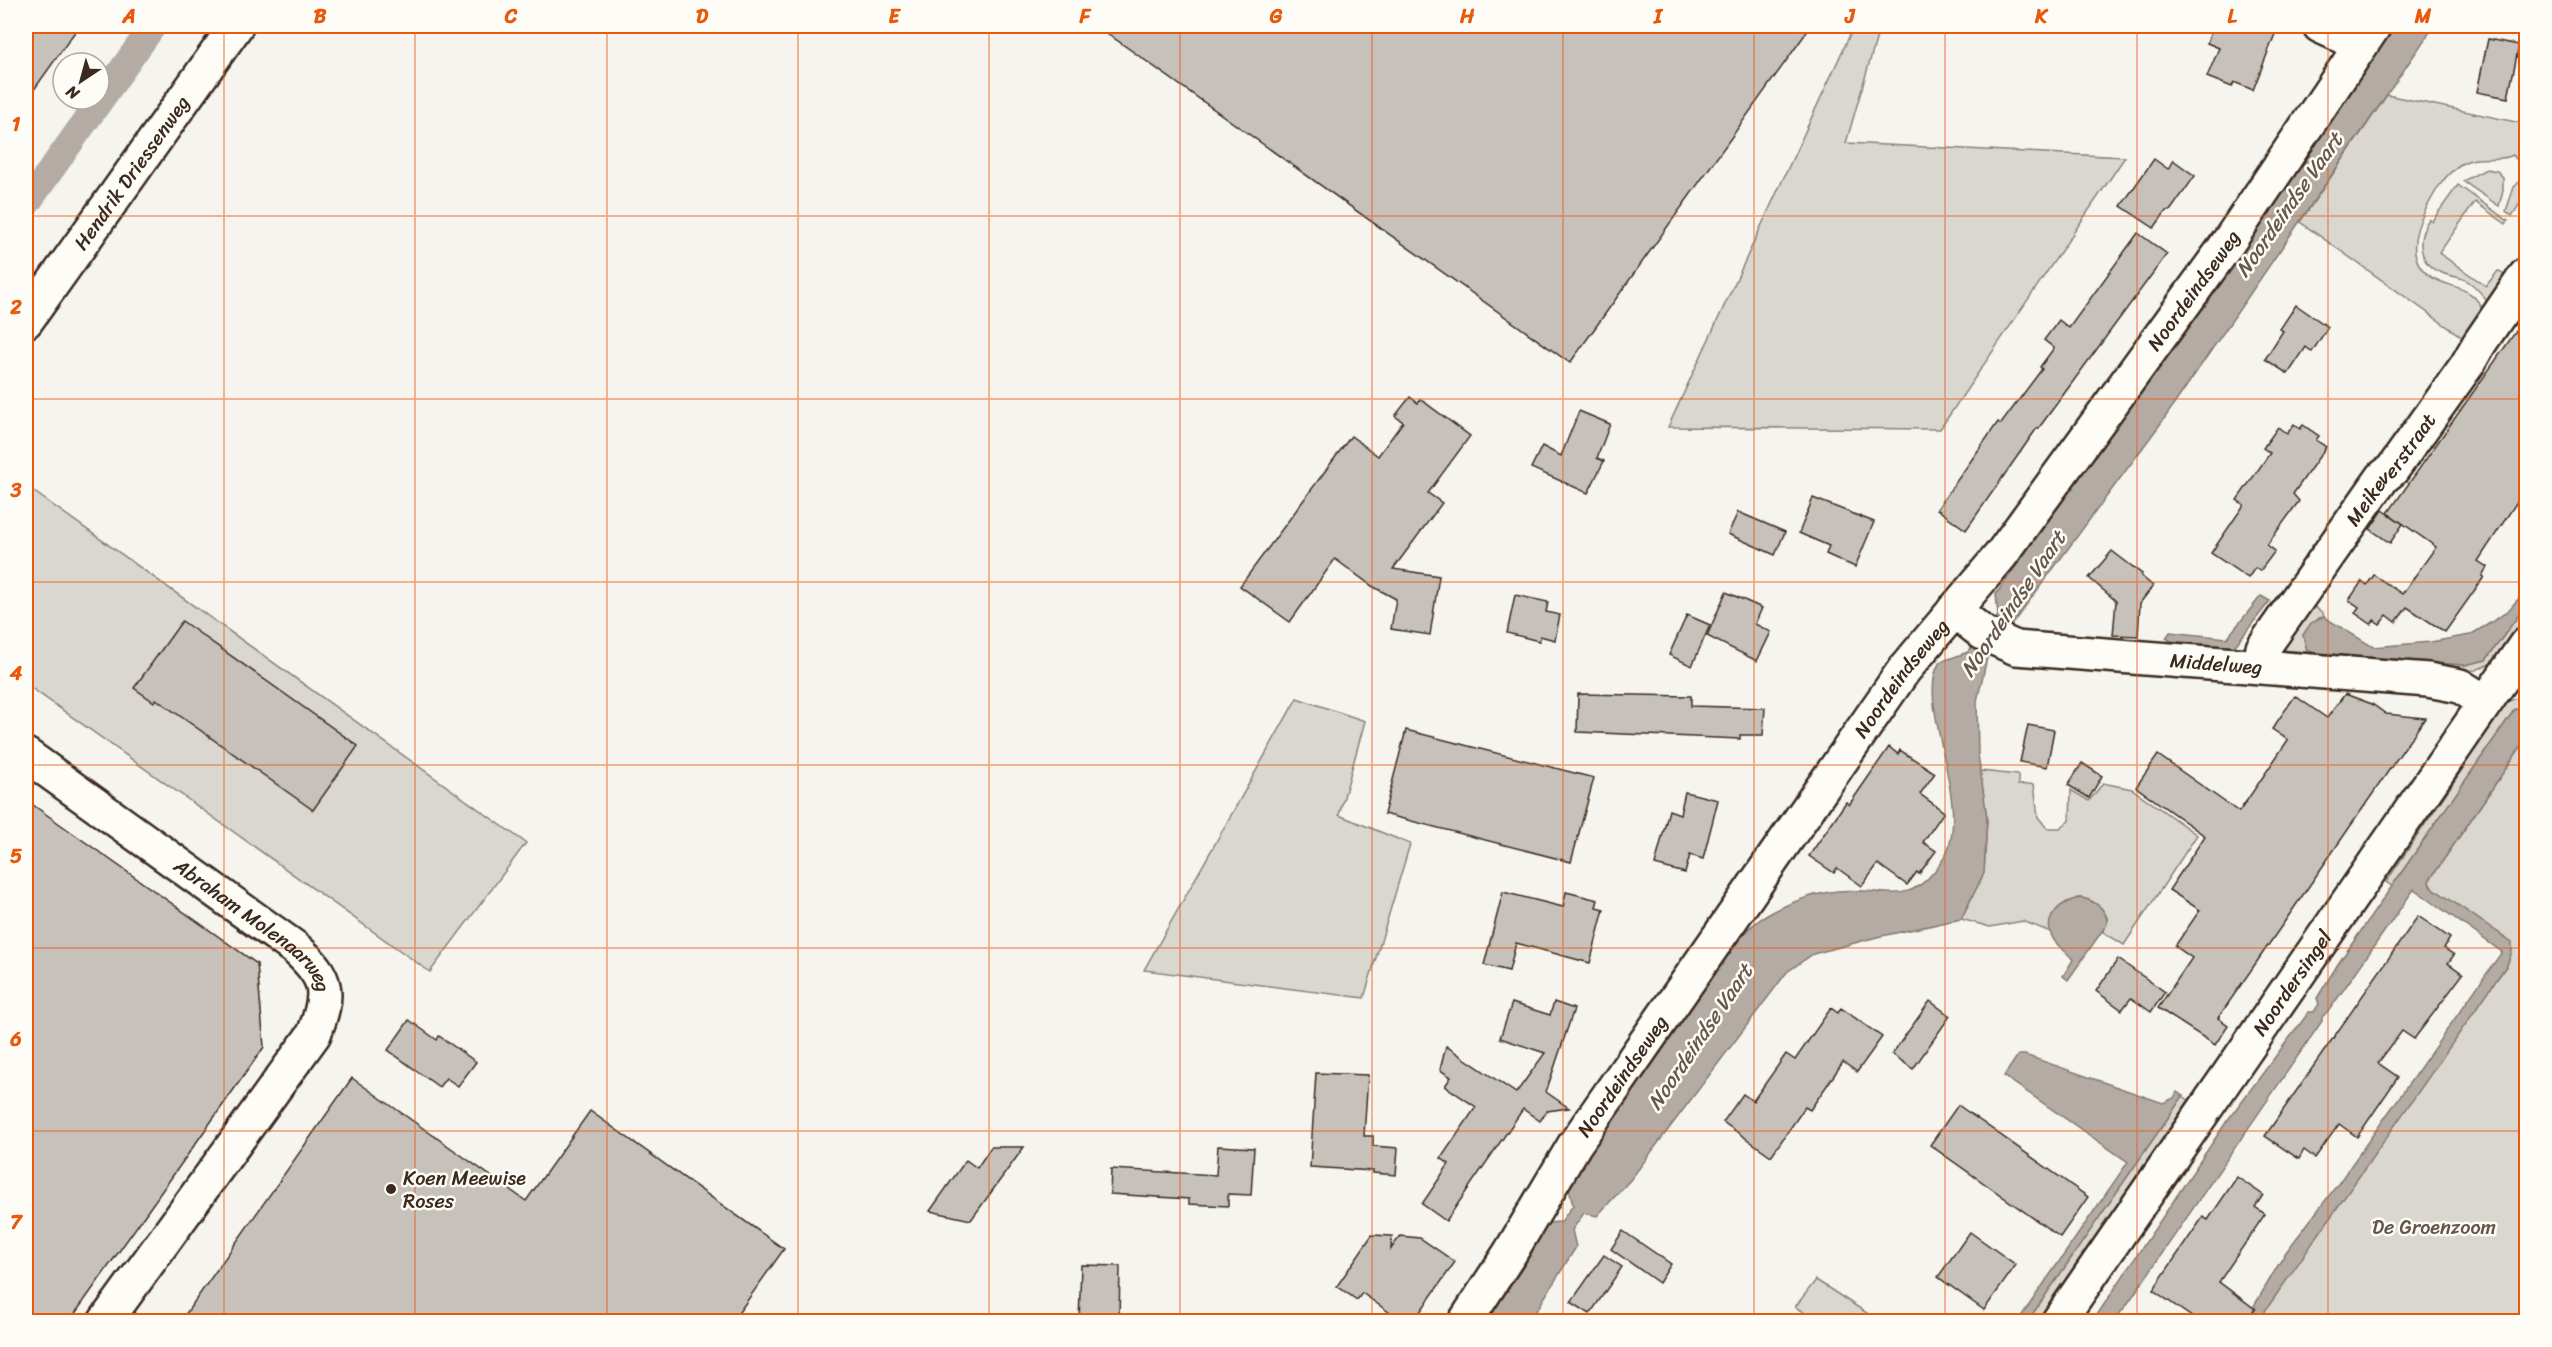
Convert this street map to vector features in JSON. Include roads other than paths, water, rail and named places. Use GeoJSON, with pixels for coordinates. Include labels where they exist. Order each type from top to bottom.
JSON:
{"type":"FeatureCollection","features":[{"type":"Feature","properties":{"kind":"street","name":"Hendrik Driessenweg"},"geometry":{"type":"LineString","coordinates":[[26,321],[236,26]]}},
{"type":"Feature","properties":{"kind":"street","name":"Noordeindseweg"},"geometry":{"type":"LineString","coordinates":[[2320,26],[2342,36],[2366,37]]}},
{"type":"Feature","properties":{"kind":"street","name":"Noordeindseweg"},"geometry":{"type":"LineString","coordinates":[[1465,1322],[1510,1253],[1575,1144],[1904,670],[2001,555],[2223,250],[2366,37]]}},
{"type":"Feature","properties":{"kind":"street","name":"Meikeverstraat"},"geometry":{"type":"LineString","coordinates":[[2260,666],[2263,648],[2383,477],[2392,470],[2467,365],[2526,275]]}},
{"type":"Feature","properties":{"kind":"street","name":"Middelweg"},"geometry":{"type":"LineString","coordinates":[[1954,610],[1991,637],[2016,648],[2446,682],[2460,686],[2484,702]]}},
{"type":"Feature","properties":{"kind":"street","name":"Noordersingel"},"geometry":{"type":"LineString","coordinates":[[2058,1322],[2484,702],[2520,665]]}},
{"type":"Feature","properties":{"kind":"street","name":"Abraham Molenaarweg"},"geometry":{"type":"LineString","coordinates":[[26,755],[295,948],[316,966],[325,990],[323,1011],[314,1034],[105,1322]]}},
{"type":"Feature","properties":{"kind":"water","name":"Noordeindse Vaart"},"geometry":{"type":"Polygon","coordinates":[[[2393,26],[2434,26],[2164,419],[1987,658],[1977,701],[1978,754],[1987,818],[1984,873],[1961,919],[1877,937],[1813,954],[1787,972],[1631,1179],[1597,1216],[1584,1213],[1572,1230],[1576,1247],[1530,1321],[1486,1322],[1527,1261],[1547,1223],[1561,1222],[1573,1205],[1568,1185],[1675,1032],[1724,957],[1744,933],[1769,914],[1802,899],[1820,894],[1855,890],[1907,892],[1930,877],[1942,861],[1951,839],[1953,814],[1934,703],[1934,680],[1940,662],[1968,652],[1996,619],[1998,615],[1996,594],[2232,264],[2393,26]]]}},
{"type":"Feature","properties":{"kind":"water"},"geometry":{"type":"Polygon","coordinates":[[[2526,590],[2526,605],[2486,660],[2465,665],[2319,655],[2307,650],[2303,635],[2311,623],[2324,617],[2373,647],[2431,642],[2470,635],[2507,612],[2526,590]]]}},
{"type":"Feature","properties":{"kind":"water"},"geometry":{"type":"Polygon","coordinates":[[[2261,596],[2270,601],[2234,647],[2171,641],[2166,638],[2170,632],[2227,638],[2261,596]]]}},
{"type":"Feature","properties":{"kind":"water"},"geometry":{"type":"Polygon","coordinates":[[[2515,709],[2526,713],[2526,739],[2429,881],[2430,886],[2512,942],[2512,951],[2507,965],[2265,1311],[2268,1321],[2247,1321],[2256,1309],[2254,1306],[2286,1252],[2338,1184],[2502,952],[2414,889],[2330,1009],[2322,1017],[2322,1021],[2128,1303],[2114,1321],[2093,1321],[2227,1121],[2309,1012],[2314,1012],[2319,1004],[2317,998],[2338,964],[2515,709]]]}},
{"type":"Feature","properties":{"kind":"water"},"geometry":{"type":"Polygon","coordinates":[[[2082,898],[2092,901],[2103,910],[2107,924],[2068,980],[2063,976],[2073,960],[2054,940],[2050,932],[2051,918],[2067,902],[2082,898]]]}},
{"type":"Feature","properties":{"kind":"water"},"geometry":{"type":"Polygon","coordinates":[[[2018,1055],[2025,1055],[2163,1103],[2174,1098],[2177,1092],[2183,1096],[2027,1322],[2018,1321],[2128,1162],[2004,1076],[2018,1055]]]}},
{"type":"Feature","properties":{"kind":"waterway"},"geometry":{"type":"LineString","coordinates":[[26,205],[153,26]]}},
{"type":"Feature","properties":{"kind":"place","name":"Koen Meewise Roses"},"geometry":{"type":"Point","coordinates":[391,1189]}},
{"type":"Feature","properties":{"kind":"park label","name":"De Groenzoom"},"geometry":{"type":"Point","coordinates":[2434,1227]}}]}
